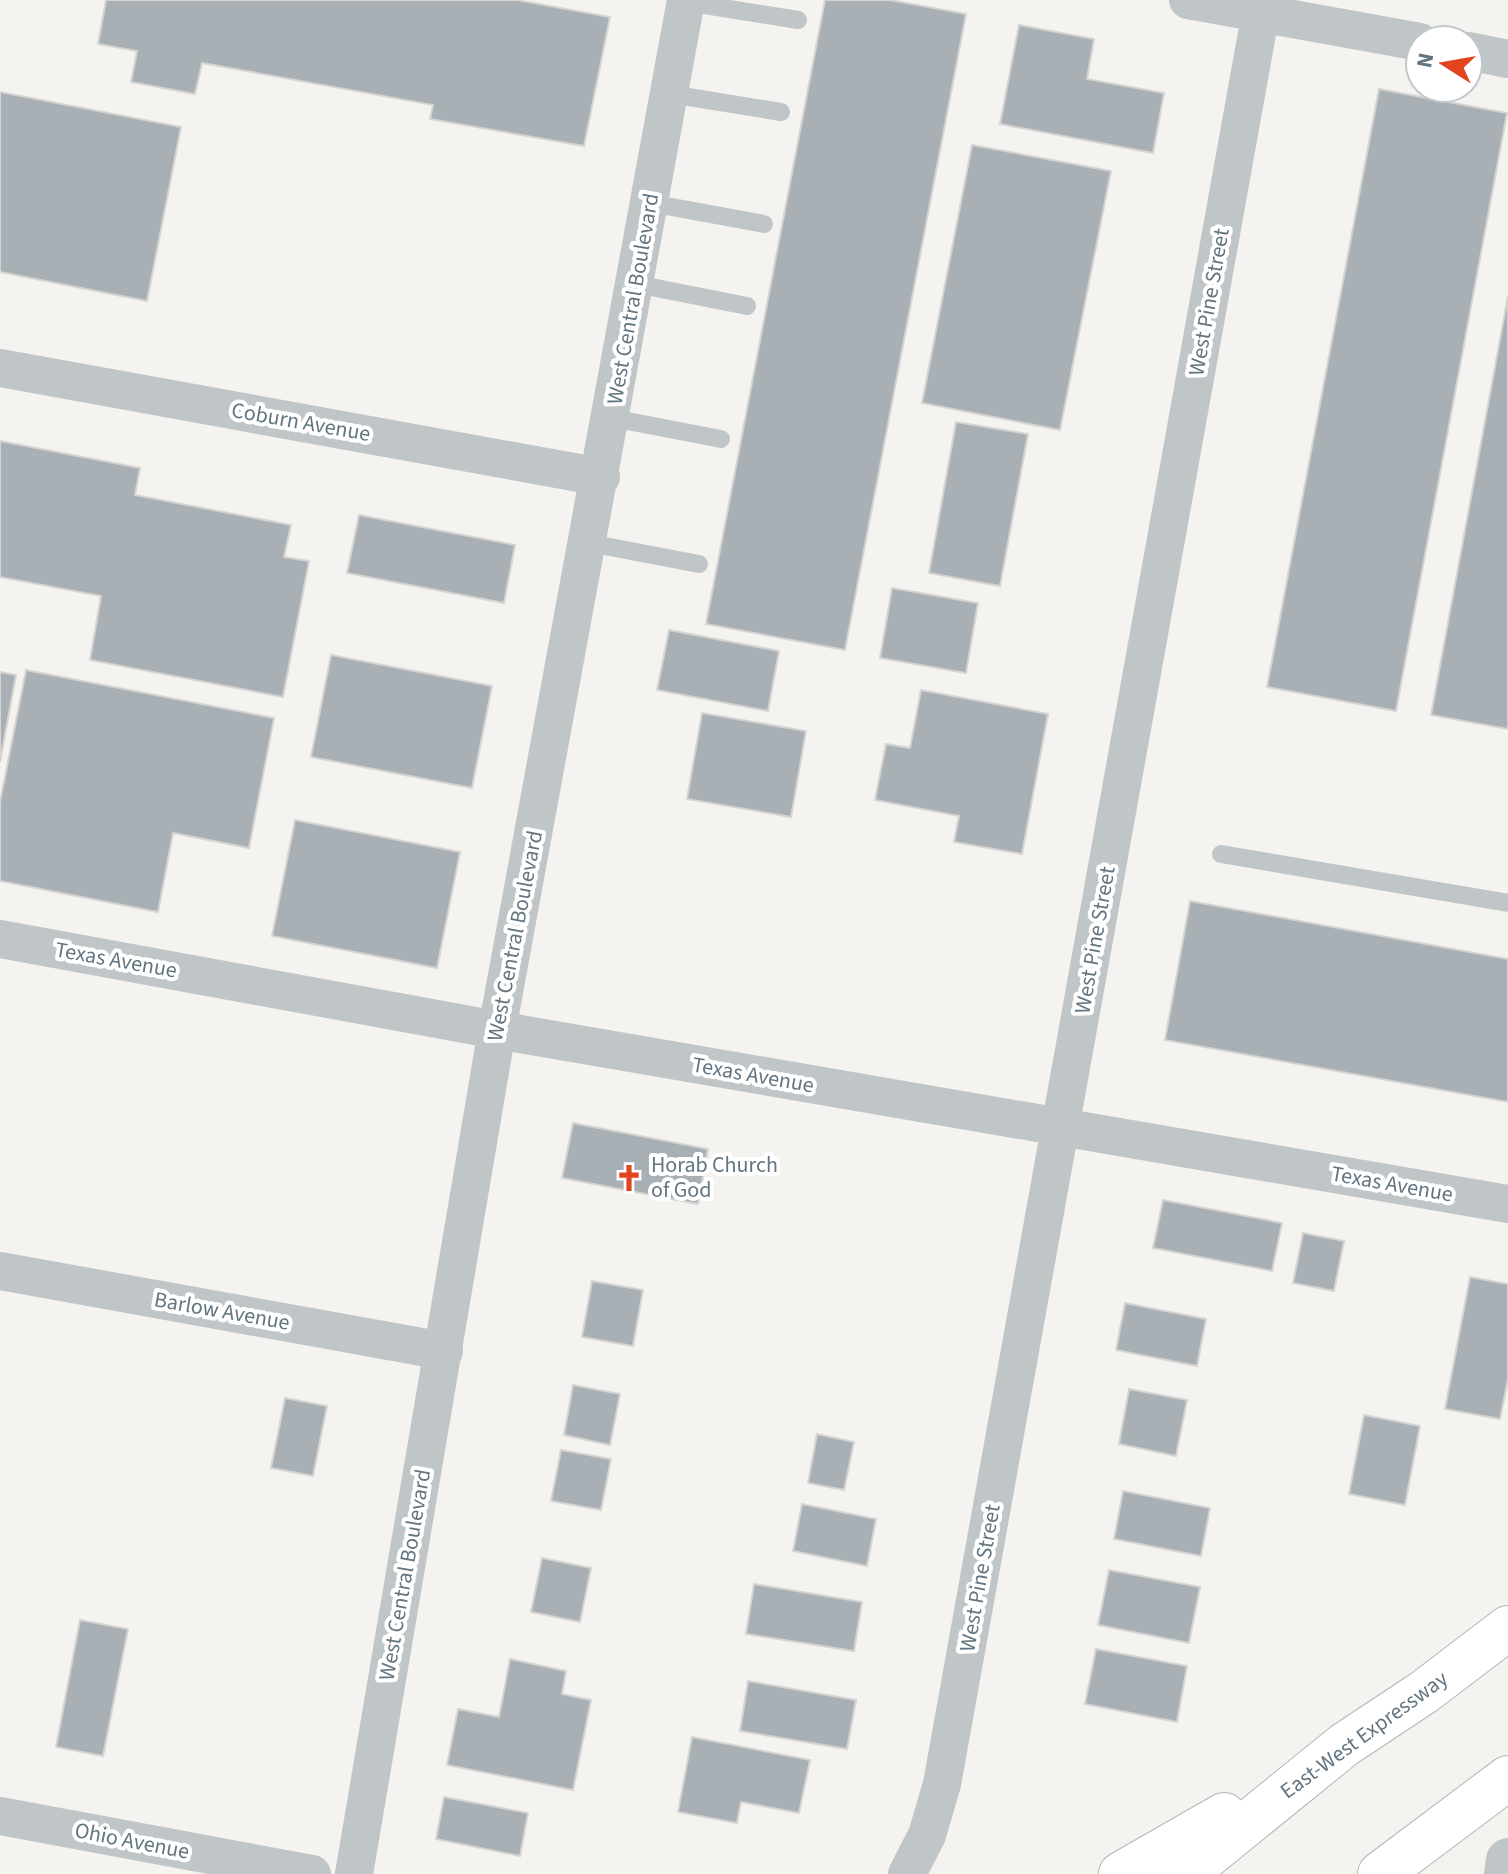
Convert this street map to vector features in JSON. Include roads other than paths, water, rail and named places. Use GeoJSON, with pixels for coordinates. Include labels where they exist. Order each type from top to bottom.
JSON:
{"type":"FeatureCollection","features":[{"type":"Feature","properties":{"kind":"highway","name":"East-West Expressway"},"geometry":{"type":"LineString","coordinates":[[1185,1874],[1344,1745],[1424,1692],[1508,1628]]}},
{"type":"Feature","properties":{"kind":"highway"},"geometry":{"type":"LineString","coordinates":[[1121,1874],[1344,1745]]}},
{"type":"Feature","properties":{"kind":"highway"},"geometry":{"type":"LineString","coordinates":[[1380,1874],[1405,1859],[1508,1778]]}},
{"type":"Feature","properties":{"kind":"street"},"geometry":{"type":"LineString","coordinates":[[1188,0],[1262,6],[1404,38]]}},
{"type":"Feature","properties":{"kind":"street","name":"West Central Boulevard"},"geometry":{"type":"LineString","coordinates":[[354,1874],[497,1030],[612,418],[686,1]]}},
{"type":"Feature","properties":{"kind":"street","name":"West Pine Street"},"geometry":{"type":"LineString","coordinates":[[907,1874],[927,1835],[942,1784],[1262,6]]}},
{"type":"Feature","properties":{"kind":"street"},"geometry":{"type":"LineString","coordinates":[[1484,54],[1508,59]]}},
{"type":"Feature","properties":{"kind":"street","name":"Coburn Avenue"},"geometry":{"type":"LineString","coordinates":[[0,368],[601,477]]}},
{"type":"Feature","properties":{"kind":"street","name":"Texas Avenue"},"geometry":{"type":"LineString","coordinates":[[0,939],[497,1030],[1508,1204]]}},
{"type":"Feature","properties":{"kind":"street","name":"Barlow Avenue"},"geometry":{"type":"LineString","coordinates":[[0,1271],[444,1351]]}},
{"type":"Feature","properties":{"kind":"street","name":"Ohio Avenue"},"geometry":{"type":"LineString","coordinates":[[0,1816],[312,1874]]}},
{"type":"Feature","properties":{"kind":"street"},"geometry":{"type":"LineString","coordinates":[[1506,1874],[1508,1860]]}},
{"type":"Feature","properties":{"kind":"lane"},"geometry":{"type":"LineString","coordinates":[[686,1],[798,20]]}},
{"type":"Feature","properties":{"kind":"lane"},"geometry":{"type":"LineString","coordinates":[[670,94],[781,112]]}},
{"type":"Feature","properties":{"kind":"lane"},"geometry":{"type":"LineString","coordinates":[[650,203],[764,224]]}},
{"type":"Feature","properties":{"kind":"lane"},"geometry":{"type":"LineString","coordinates":[[636,284],[747,306]]}},
{"type":"Feature","properties":{"kind":"lane"},"geometry":{"type":"LineString","coordinates":[[612,418],[721,439]]}},
{"type":"Feature","properties":{"kind":"lane"},"geometry":{"type":"LineString","coordinates":[[589,543],[699,564]]}},
{"type":"Feature","properties":{"kind":"lane"},"geometry":{"type":"LineString","coordinates":[[1221,854],[1508,903]]}},
{"type":"Feature","properties":{"kind":"place","name":"Horab Church of God"},"geometry":{"type":"Point","coordinates":[629,1178]}}]}
